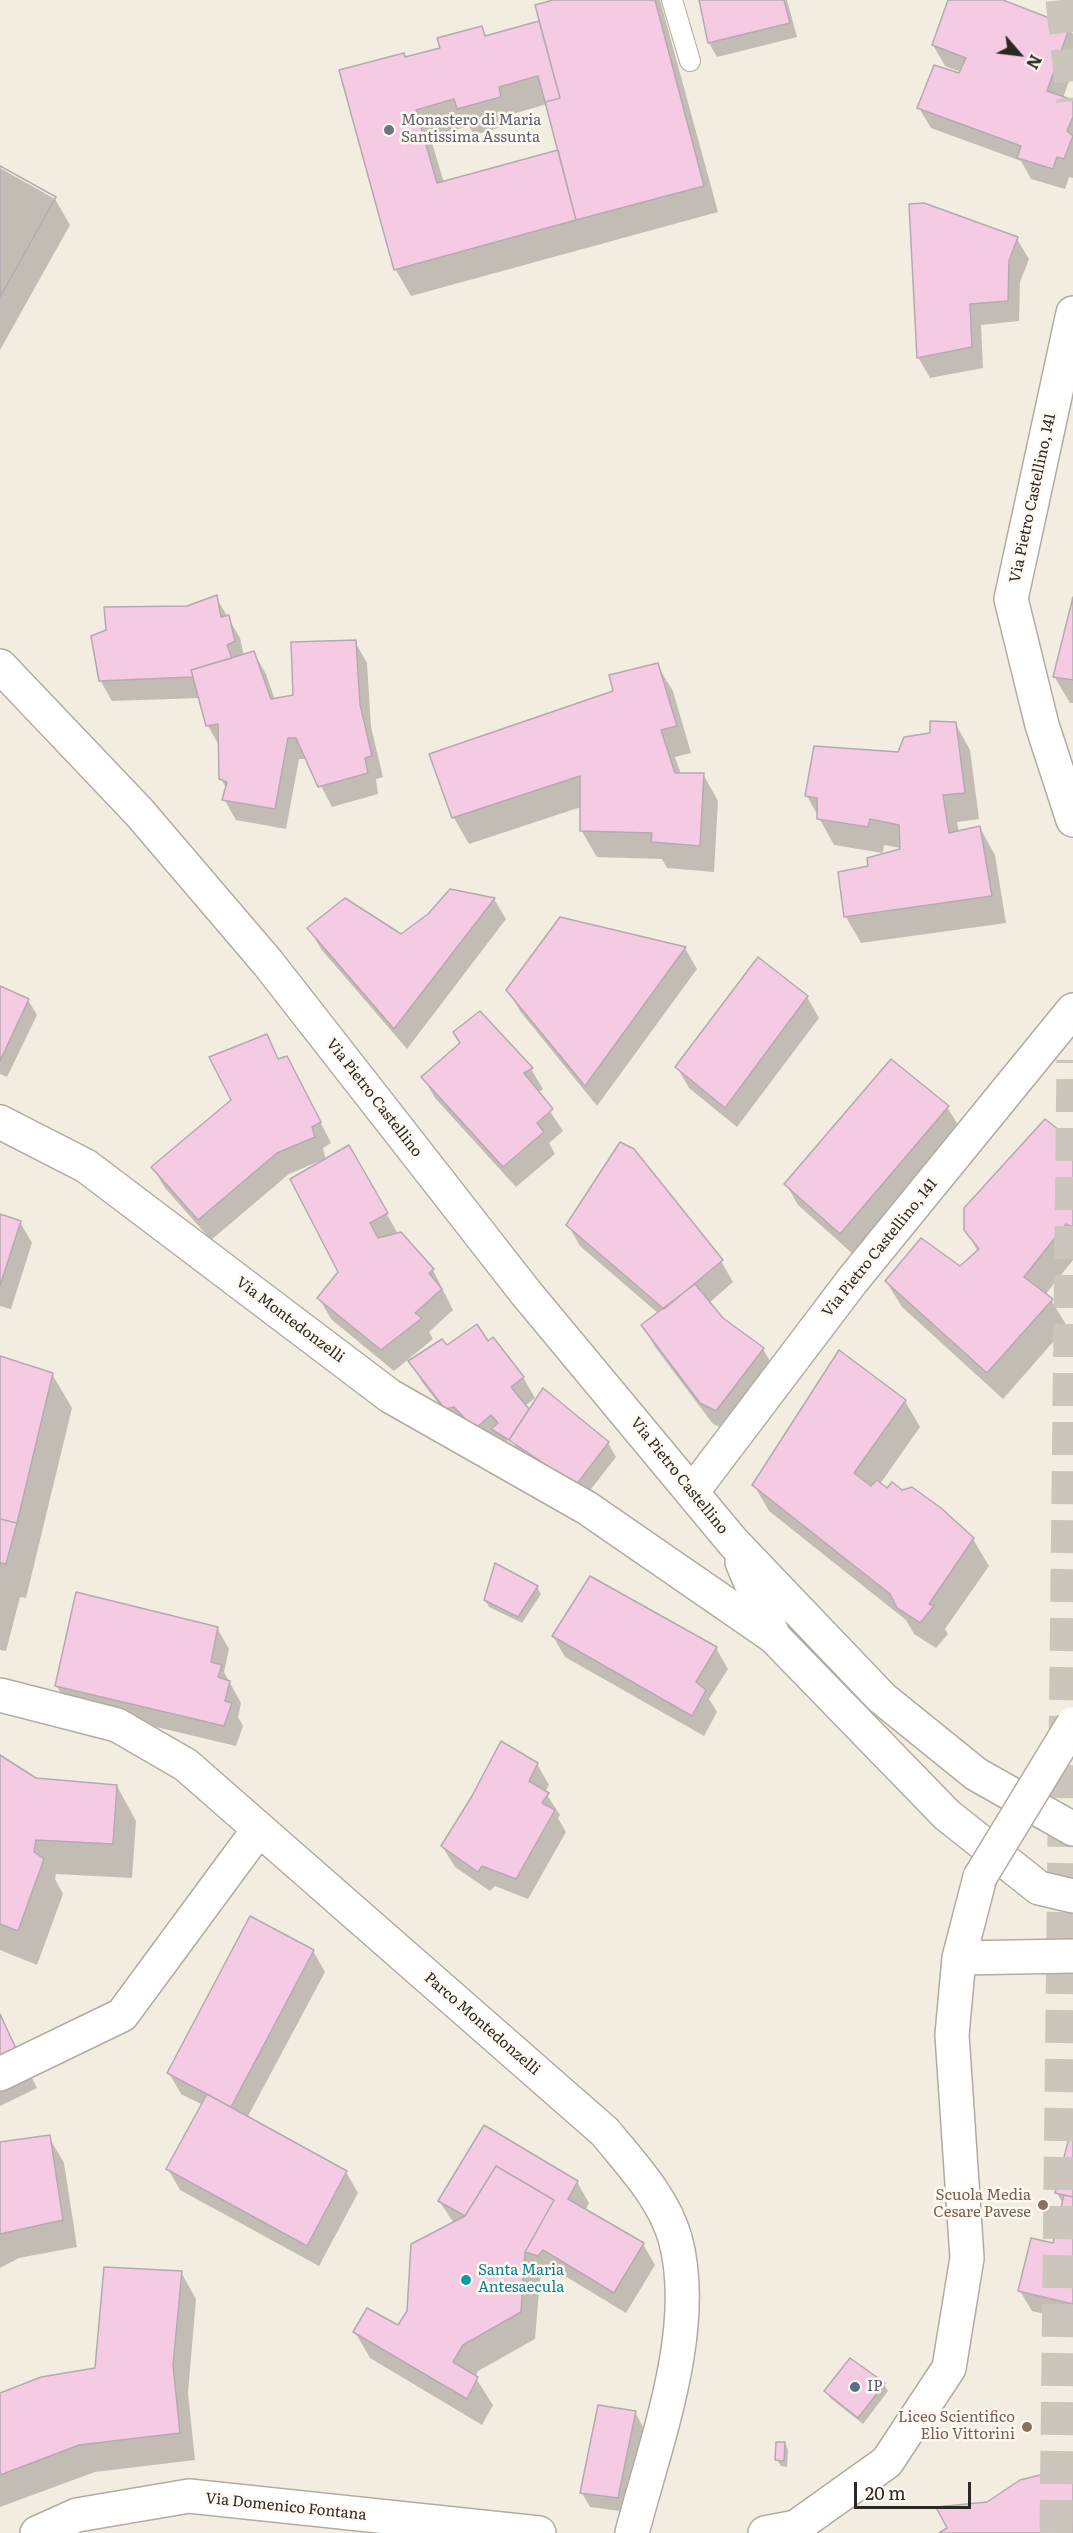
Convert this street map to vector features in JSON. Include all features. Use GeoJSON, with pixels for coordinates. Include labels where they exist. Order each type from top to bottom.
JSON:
{"type":"FeatureCollection","features":[{"type":"Feature","properties":{"kind":"street","name":"Via Pietro Castellino, 141"},"geometry":{"type":"LineString","coordinates":[[1073,313],[1011,598],[1042,725],[1067,774],[1073,820]]}},
{"type":"Feature","properties":{"kind":"street","name":"Via Pietro Castellino"},"geometry":{"type":"LineString","coordinates":[[0,666],[139,812],[268,963],[526,1293],[693,1491],[733,1542],[882,1698],[976,1774],[1073,1829]]}},
{"type":"Feature","properties":{"kind":"street","name":"Via Pietro Castellino, 141"},"geometry":{"type":"LineString","coordinates":[[693,1491],[852,1281],[1073,1010]]}},
{"type":"Feature","properties":{"kind":"street","name":"Via Montedonzelli"},"geometry":{"type":"LineString","coordinates":[[0,1122],[10,1125],[86,1166],[390,1396],[587,1508]]}},
{"type":"Feature","properties":{"kind":"street","name":"Via Pietro Castellino"},"geometry":{"type":"LineString","coordinates":[[587,1508],[774,1637],[947,1815],[1039,1888],[1073,1896]]}},
{"type":"Feature","properties":{"kind":"street","name":"Via Pietro Castellino"},"geometry":{"type":"LineString","coordinates":[[733,1542],[774,1637]]}},
{"type":"Feature","properties":{"kind":"street","name":"Parco Montedonzelli"},"geometry":{"type":"LineString","coordinates":[[0,1695],[117,1725],[186,1765],[605,2132],[653,2192],[675,2237],[683,2283],[682,2329],[675,2370],[632,2533]]}},
{"type":"Feature","properties":{"kind":"street"},"geometry":{"type":"LineString","coordinates":[[765,2533],[796,2527],[887,2462],[949,2368],[967,2258],[952,2035],[959,1958],[980,1877],[1073,1724]]}},
{"type":"Feature","properties":{"kind":"street"},"geometry":{"type":"LineString","coordinates":[[0,2074],[122,2015],[259,1829]]}},
{"type":"Feature","properties":{"kind":"street"},"geometry":{"type":"LineString","coordinates":[[959,1958],[1073,1956]]}},
{"type":"Feature","properties":{"kind":"street","name":"Via Domenico Fontana"},"geometry":{"type":"LineString","coordinates":[[37,2533],[77,2515],[189,2496],[539,2533]]}},
{"type":"Feature","properties":{"kind":"lane"},"geometry":{"type":"LineString","coordinates":[[672,0],[690,61]]}},
{"type":"Feature","properties":{"kind":"building"},"geometry":{"type":"Polygon","coordinates":[[[553,0],[655,0],[704,186],[576,220],[545,102],[560,98],[535,5],[553,0]]]}},
{"type":"Feature","properties":{"kind":"building"},"geometry":{"type":"Polygon","coordinates":[[[699,0],[784,0],[790,23],[708,43],[699,0]]]}},
{"type":"Feature","properties":{"kind":"building"},"geometry":{"type":"Polygon","coordinates":[[[948,0],[1003,0],[1070,26],[1047,91],[1073,100],[1073,117],[1067,131],[1073,136],[1064,159],[1057,157],[1053,169],[1017,158],[1021,146],[917,108],[934,65],[959,73],[966,58],[932,45],[948,0]]]}},
{"type":"Feature","properties":{"kind":"building","name":"Monastero di Maria Santissima Assunta"},"geometry":{"type":"Polygon","coordinates":[[[539,21],[560,98],[545,102],[538,76],[499,87],[501,97],[457,109],[454,99],[416,110],[437,183],[558,150],[576,220],[394,270],[339,70],[404,53],[405,57],[440,48],[437,38],[482,26],[485,36],[539,21]]]}},
{"type":"Feature","properties":{"kind":"building"},"geometry":{"type":"Polygon","coordinates":[[[0,166],[56,197],[0,297],[0,166]]]}},
{"type":"Feature","properties":{"kind":"building"},"geometry":{"type":"Polygon","coordinates":[[[0,166],[56,197],[0,297],[0,166]]]}},
{"type":"Feature","properties":{"kind":"building"},"geometry":{"type":"Polygon","coordinates":[[[924,203],[1018,237],[1009,261],[1008,301],[970,304],[972,347],[917,358],[909,204],[924,203]]]}},
{"type":"Feature","properties":{"kind":"building"},"geometry":{"type":"Polygon","coordinates":[[[217,595],[221,617],[229,615],[235,641],[227,645],[232,658],[191,670],[193,677],[99,681],[91,636],[106,630],[104,607],[187,606],[217,595]]]}},
{"type":"Feature","properties":{"kind":"building"},"geometry":{"type":"Polygon","coordinates":[[[1073,597],[1073,680],[1053,677],[1073,597]]]}},
{"type":"Feature","properties":{"kind":"building"},"geometry":{"type":"Polygon","coordinates":[[[356,640],[360,704],[372,756],[365,758],[368,773],[318,787],[296,738],[288,738],[275,809],[222,800],[227,782],[219,779],[218,724],[206,726],[191,670],[254,651],[271,699],[293,695],[291,642],[356,640]]]}},
{"type":"Feature","properties":{"kind":"building"},"geometry":{"type":"Polygon","coordinates":[[[658,663],[677,726],[661,730],[675,773],[704,773],[700,846],[651,842],[652,833],[580,831],[580,776],[452,818],[429,754],[613,691],[609,675],[658,663]]]}},
{"type":"Feature","properties":{"kind":"building"},"geometry":{"type":"Polygon","coordinates":[[[930,721],[956,722],[965,793],[943,795],[949,833],[980,826],[992,896],[844,917],[838,872],[868,866],[867,858],[900,849],[899,825],[870,819],[868,827],[817,819],[817,798],[805,796],[814,746],[898,752],[904,737],[930,733],[930,721]]]}},
{"type":"Feature","properties":{"kind":"building"},"geometry":{"type":"Polygon","coordinates":[[[450,889],[495,898],[394,1029],[307,928],[345,898],[401,934],[428,914],[450,889]]]}},
{"type":"Feature","properties":{"kind":"building"},"geometry":{"type":"Polygon","coordinates":[[[560,917],[686,947],[585,1086],[506,990],[560,917]]]}},
{"type":"Feature","properties":{"kind":"building"},"geometry":{"type":"Polygon","coordinates":[[[758,957],[808,996],[725,1108],[675,1067],[758,957]]]}},
{"type":"Feature","properties":{"kind":"building"},"geometry":{"type":"Polygon","coordinates":[[[0,986],[29,999],[0,1061],[0,986]]]}},
{"type":"Feature","properties":{"kind":"building"},"geometry":{"type":"Polygon","coordinates":[[[480,1011],[533,1068],[524,1073],[553,1109],[537,1123],[544,1132],[503,1167],[421,1077],[460,1043],[453,1032],[480,1011]]]}},
{"type":"Feature","properties":{"kind":"building"},"geometry":{"type":"Polygon","coordinates":[[[267,1034],[278,1059],[287,1056],[321,1122],[312,1127],[315,1137],[277,1153],[198,1220],[151,1167],[231,1100],[209,1057],[267,1034]]]}},
{"type":"Feature","properties":{"kind":"building"},"geometry":{"type":"Polygon","coordinates":[[[891,1059],[949,1106],[840,1234],[784,1184],[891,1059]]]}},
{"type":"Feature","properties":{"kind":"building"},"geometry":{"type":"Polygon","coordinates":[[[1045,1119],[1073,1141],[1073,1227],[1066,1224],[1024,1277],[1053,1299],[987,1373],[885,1281],[921,1238],[960,1266],[979,1249],[964,1230],[964,1208],[1045,1119]]]}},
{"type":"Feature","properties":{"kind":"building"},"geometry":{"type":"Polygon","coordinates":[[[620,1142],[634,1149],[723,1260],[664,1309],[566,1225],[620,1142]]]}},
{"type":"Feature","properties":{"kind":"building"},"geometry":{"type":"Polygon","coordinates":[[[349,1145],[388,1213],[370,1223],[378,1238],[401,1232],[434,1269],[429,1273],[442,1289],[415,1313],[422,1318],[381,1350],[317,1298],[338,1272],[290,1179],[349,1145]]]}},
{"type":"Feature","properties":{"kind":"building"},"geometry":{"type":"Polygon","coordinates":[[[0,1214],[21,1221],[0,1286],[0,1214]]]}},
{"type":"Feature","properties":{"kind":"building"},"geometry":{"type":"Polygon","coordinates":[[[695,1284],[723,1318],[764,1348],[716,1411],[700,1403],[641,1325],[695,1284]]]}},
{"type":"Feature","properties":{"kind":"building"},"geometry":{"type":"Polygon","coordinates":[[[477,1324],[488,1341],[493,1337],[524,1377],[511,1387],[529,1409],[509,1440],[491,1429],[498,1423],[491,1415],[475,1429],[454,1407],[445,1409],[408,1361],[442,1339],[447,1345],[477,1324]]]}},
{"type":"Feature","properties":{"kind":"building"},"geometry":{"type":"Polygon","coordinates":[[[839,1350],[906,1400],[854,1473],[871,1486],[877,1480],[887,1488],[892,1482],[902,1490],[912,1487],[941,1508],[974,1538],[929,1604],[934,1606],[920,1623],[897,1608],[890,1594],[752,1485],[839,1350]]]}},
{"type":"Feature","properties":{"kind":"building"},"geometry":{"type":"Polygon","coordinates":[[[0,1356],[53,1373],[17,1523],[0,1519],[0,1356]]]}},
{"type":"Feature","properties":{"kind":"building"},"geometry":{"type":"Polygon","coordinates":[[[543,1388],[609,1442],[576,1485],[509,1440],[543,1388]]]}},
{"type":"Feature","properties":{"kind":"building"},"geometry":{"type":"Polygon","coordinates":[[[0,1519],[17,1523],[6,1564],[1,1563],[0,1565],[0,1519]]]}},
{"type":"Feature","properties":{"kind":"building"},"geometry":{"type":"Polygon","coordinates":[[[495,1563],[538,1586],[518,1617],[484,1600],[495,1563]]]}},
{"type":"Feature","properties":{"kind":"building"},"geometry":{"type":"Polygon","coordinates":[[[590,1576],[717,1647],[696,1682],[706,1690],[692,1716],[552,1636],[590,1576]]]}},
{"type":"Feature","properties":{"kind":"building"},"geometry":{"type":"Polygon","coordinates":[[[76,1592],[218,1627],[211,1662],[222,1665],[218,1677],[230,1681],[225,1701],[232,1703],[224,1726],[55,1686],[76,1592]]]}},
{"type":"Feature","properties":{"kind":"building"},"geometry":{"type":"Polygon","coordinates":[[[501,1741],[538,1763],[529,1781],[549,1793],[542,1803],[555,1810],[516,1879],[482,1866],[478,1872],[441,1846],[472,1796],[501,1741]]]}},
{"type":"Feature","properties":{"kind":"building"},"geometry":{"type":"Polygon","coordinates":[[[0,1755],[36,1778],[117,1785],[113,1844],[36,1840],[34,1852],[44,1859],[18,1931],[0,1924],[0,1755]]]}},
{"type":"Feature","properties":{"kind":"building"},"geometry":{"type":"Polygon","coordinates":[[[250,1916],[314,1950],[231,2107],[167,2073],[250,1916]]]}},
{"type":"Feature","properties":{"kind":"building"},"geometry":{"type":"Polygon","coordinates":[[[0,2014],[18,2053],[0,2062],[0,2014]]]}},
{"type":"Feature","properties":{"kind":"building"},"geometry":{"type":"Polygon","coordinates":[[[207,2094],[347,2171],[307,2246],[166,2169],[207,2094]]]}},
{"type":"Feature","properties":{"kind":"building"},"geometry":{"type":"Polygon","coordinates":[[[1073,2122],[1073,2197],[1055,2193],[1073,2122]]]}},
{"type":"Feature","properties":{"kind":"building"},"geometry":{"type":"Polygon","coordinates":[[[484,2125],[578,2181],[568,2199],[644,2243],[614,2293],[543,2250],[538,2256],[525,2252],[554,2200],[496,2166],[465,2216],[438,2201],[484,2125]]]}},
{"type":"Feature","properties":{"kind":"building"},"geometry":{"type":"Polygon","coordinates":[[[50,2135],[63,2220],[0,2234],[0,2142],[50,2135]]]}},
{"type":"Feature","properties":{"kind":"building","name":"Santa Maria Antesaecula"},"geometry":{"type":"Polygon","coordinates":[[[496,2166],[554,2200],[525,2252],[521,2312],[463,2345],[453,2362],[478,2377],[467,2399],[353,2332],[367,2308],[398,2325],[407,2311],[411,2244],[465,2216],[496,2166]]]}},
{"type":"Feature","properties":{"kind":"building"},"geometry":{"type":"Polygon","coordinates":[[[1064,2195],[1073,2197],[1073,2304],[1018,2291],[1031,2238],[1053,2243],[1064,2195]]]}},
{"type":"Feature","properties":{"kind":"building"},"geometry":{"type":"Polygon","coordinates":[[[104,2267],[182,2271],[173,2365],[180,2433],[79,2445],[0,2475],[0,2393],[41,2377],[95,2368],[104,2267]]]}},
{"type":"Feature","properties":{"kind":"building","name":"IP"},"geometry":{"type":"Polygon","coordinates":[[[850,2358],[885,2383],[858,2418],[824,2391],[850,2358]]]}},
{"type":"Feature","properties":{"kind":"building"},"geometry":{"type":"Polygon","coordinates":[[[598,2405],[636,2411],[618,2498],[580,2493],[598,2405]]]}},
{"type":"Feature","properties":{"kind":"building"},"geometry":{"type":"Polygon","coordinates":[[[776,2442],[785,2442],[784,2461],[775,2460],[776,2442]]]}},
{"type":"Feature","properties":{"kind":"building"},"geometry":{"type":"Polygon","coordinates":[[[1073,2457],[1073,2533],[939,2533],[947,2528],[936,2507],[987,2502],[1020,2480],[1048,2473],[1073,2457]]]}},
{"type":"Feature","properties":{"kind":"tunnel"},"geometry":{"type":"LineString","coordinates":[[1062,0],[1073,101]]}},
{"type":"Feature","properties":{"kind":"tunnel"},"geometry":{"type":"LineString","coordinates":[[1056,2533],[1073,1060]]}},
{"type":"Feature","properties":{"kind":"place","name":"Monastero di Maria Santissima Assunta"},"geometry":{"type":"Point","coordinates":[389,130]}},
{"type":"Feature","properties":{"kind":"place","name":"Scuola Media Cesare Pavese"},"geometry":{"type":"Point","coordinates":[1043,2205]}},
{"type":"Feature","properties":{"kind":"place","name":"Santa Maria Antesaecula"},"geometry":{"type":"Point","coordinates":[466,2280]}},
{"type":"Feature","properties":{"kind":"place","name":"IP"},"geometry":{"type":"Point","coordinates":[855,2387]}},
{"type":"Feature","properties":{"kind":"place","name":"Liceo Scientifico Elio Vittorini"},"geometry":{"type":"Point","coordinates":[1027,2427]}}]}
